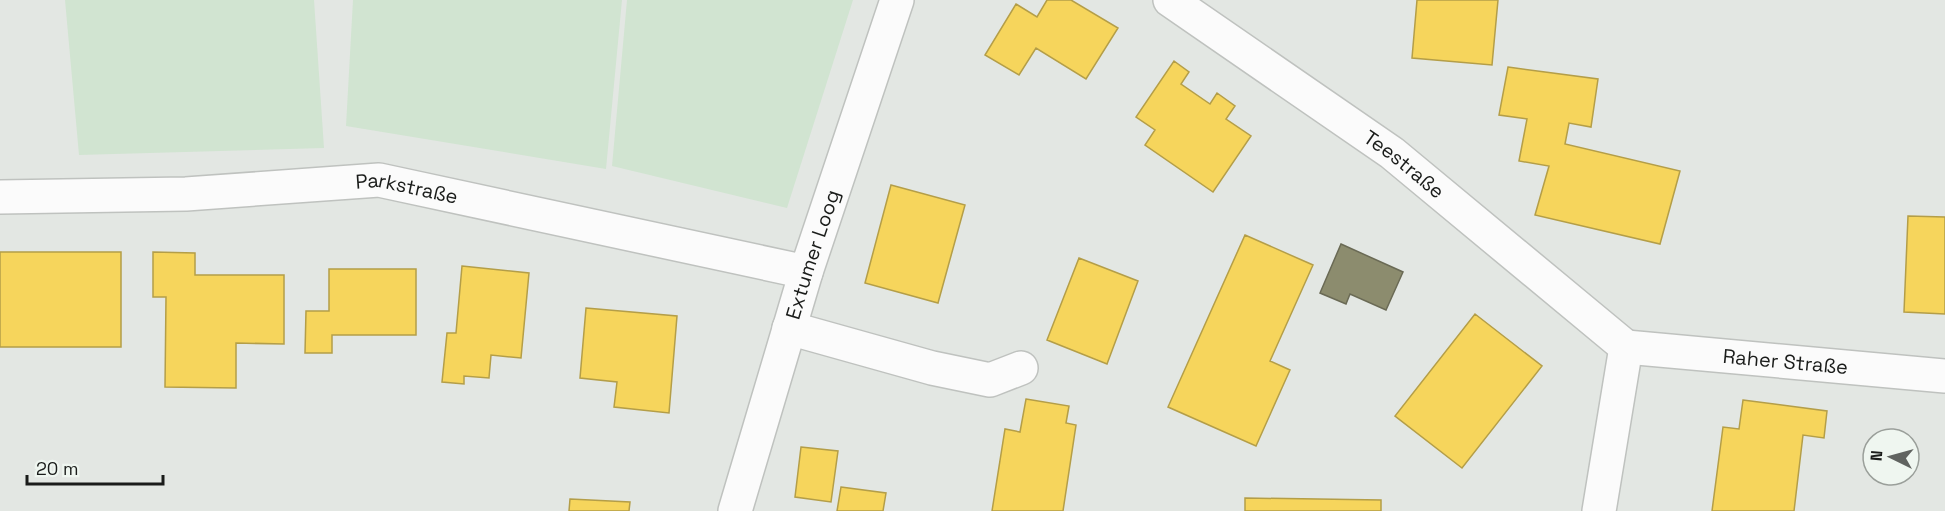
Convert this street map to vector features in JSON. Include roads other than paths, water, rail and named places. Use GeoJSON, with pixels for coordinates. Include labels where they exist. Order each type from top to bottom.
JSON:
{"type":"FeatureCollection","features":[{"type":"Feature","properties":{"kind":"street","name":"Extumer Loog"},"geometry":{"type":"LineString","coordinates":[[735,511],[806,272],[897,0]]}},
{"type":"Feature","properties":{"kind":"street","name":"Teestraße"},"geometry":{"type":"LineString","coordinates":[[1170,0],[1392,153],[1626,347]]}},
{"type":"Feature","properties":{"kind":"street","name":"Parkstraße"},"geometry":{"type":"LineString","coordinates":[[0,197],[186,194],[379,180],[806,272]]}},
{"type":"Feature","properties":{"kind":"street"},"geometry":{"type":"LineString","coordinates":[[789,328],[932,368],[990,380],[1021,368]]}},
{"type":"Feature","properties":{"kind":"street","name":"Raher Straße"},"geometry":{"type":"LineString","coordinates":[[1626,347],[1945,376]]}},
{"type":"Feature","properties":{"kind":"street"},"geometry":{"type":"LineString","coordinates":[[1599,511],[1626,347]]}}]}
